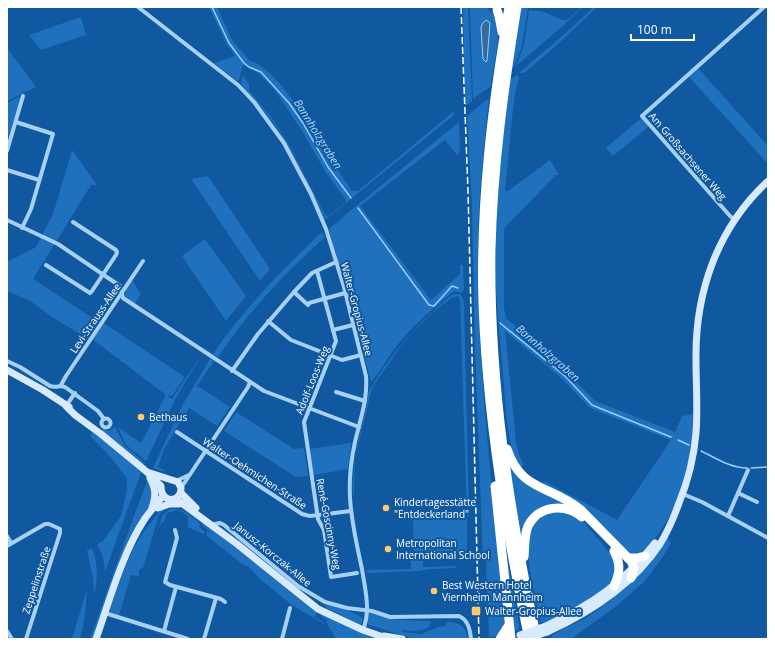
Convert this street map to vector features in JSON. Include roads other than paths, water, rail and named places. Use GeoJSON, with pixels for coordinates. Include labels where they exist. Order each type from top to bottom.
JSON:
{"type":"FeatureCollection","features":[{"type":"Feature","properties":{"kind":"highway"},"geometry":{"type":"LineString","coordinates":[[509,7],[490,140],[486,189],[483,248],[484,315],[508,534],[529,639]]}},
{"type":"Feature","properties":{"kind":"highway"},"geometry":{"type":"LineString","coordinates":[[517,7],[502,98],[494,189],[491,248],[493,327],[497,429],[524,579],[537,639]]}},
{"type":"Feature","properties":{"kind":"highway"},"geometry":{"type":"LineString","coordinates":[[497,10],[503,41]]}},
{"type":"Feature","properties":{"kind":"highway"},"geometry":{"type":"LineString","coordinates":[[497,429],[515,467],[522,476],[531,483],[573,503],[638,568]]}},
{"type":"Feature","properties":{"kind":"highway"},"geometry":{"type":"LineString","coordinates":[[497,429],[492,446],[509,625],[512,638]]}},
{"type":"Feature","properties":{"kind":"highway"},"geometry":{"type":"LineString","coordinates":[[524,579],[525,544],[528,527],[538,514],[553,508],[568,509],[578,514],[587,521],[627,564],[638,568]]}},
{"type":"Feature","properties":{"kind":"highway"},"geometry":{"type":"LineString","coordinates":[[614,551],[620,568],[614,586]]}},
{"type":"Feature","properties":{"kind":"highway"},"geometry":{"type":"LineString","coordinates":[[628,558],[645,556]]}},
{"type":"Feature","properties":{"kind":"highway"},"geometry":{"type":"LineString","coordinates":[[631,578],[638,568]]}},
{"type":"Feature","properties":{"kind":"main road"},"geometry":{"type":"LineString","coordinates":[[546,629],[575,613],[638,568],[659,546],[671,522],[683,494],[692,465],[696,438],[696,336],[700,302],[706,279],[724,238],[735,220],[750,200],[768,181]]}},
{"type":"Feature","properties":{"kind":"main road"},"geometry":{"type":"LineString","coordinates":[[7,370],[43,390],[101,434],[147,472],[161,486],[161,492],[165,497]]}},
{"type":"Feature","properties":{"kind":"main road"},"geometry":{"type":"LineString","coordinates":[[147,472],[174,480],[185,505],[237,544]]}},
{"type":"Feature","properties":{"kind":"main road"},"geometry":{"type":"LineString","coordinates":[[147,472],[154,484],[156,494],[150,512]]}},
{"type":"Feature","properties":{"kind":"main road"},"geometry":{"type":"LineString","coordinates":[[161,486],[165,482],[174,480]]}},
{"type":"Feature","properties":{"kind":"main road"},"geometry":{"type":"LineString","coordinates":[[96,639],[124,561],[144,520],[165,497],[180,493]]}},
{"type":"Feature","properties":{"kind":"main road"},"geometry":{"type":"LineString","coordinates":[[180,493],[237,544],[320,611],[363,630],[389,639]]}},
{"type":"Feature","properties":{"kind":"main road"},"geometry":{"type":"LineString","coordinates":[[134,541],[165,497]]}},
{"type":"Feature","properties":{"kind":"main road"},"geometry":{"type":"LineString","coordinates":[[158,508],[173,504],[185,505]]}},
{"type":"Feature","properties":{"kind":"main road"},"geometry":{"type":"LineString","coordinates":[[638,568],[645,556],[671,522]]}},
{"type":"Feature","properties":{"kind":"main road"},"geometry":{"type":"LineString","coordinates":[[512,638],[572,621],[605,600],[631,578]]}},
{"type":"Feature","properties":{"kind":"main road"},"geometry":{"type":"LineString","coordinates":[[376,634],[402,639]]}},
{"type":"Feature","properties":{"kind":"street","name":"Walter-Gropius-Allee"},"geometry":{"type":"LineString","coordinates":[[138,7],[223,72],[254,102],[284,143],[311,194],[325,226],[345,294],[361,355],[367,386],[355,442],[351,470],[350,496],[351,511],[367,598],[366,617],[363,630]]}},
{"type":"Feature","properties":{"kind":"street","name":"Am Großsachsener Weg"},"geometry":{"type":"LineString","coordinates":[[735,220],[642,116],[764,7]]}},
{"type":"Feature","properties":{"kind":"street"},"geometry":{"type":"LineString","coordinates":[[7,151],[23,96]]}},
{"type":"Feature","properties":{"kind":"street"},"geometry":{"type":"LineString","coordinates":[[16,122],[53,134],[31,209],[22,228]]}},
{"type":"Feature","properties":{"kind":"street"},"geometry":{"type":"LineString","coordinates":[[7,170],[40,180]]}},
{"type":"Feature","properties":{"kind":"street"},"geometry":{"type":"LineString","coordinates":[[7,220],[59,245],[120,286],[123,298],[264,391],[359,426]]}},
{"type":"Feature","properties":{"kind":"street"},"geometry":{"type":"LineString","coordinates":[[46,265],[90,293],[103,275],[117,252],[73,222]]}},
{"type":"Feature","properties":{"kind":"street","name":"Levi-Strauss-Allee"},"geometry":{"type":"LineString","coordinates":[[61,385],[143,261]]}},
{"type":"Feature","properties":{"kind":"street"},"geometry":{"type":"LineString","coordinates":[[232,371],[268,321],[312,273],[336,262]]}},
{"type":"Feature","properties":{"kind":"street","name":"Adolf-Loos-Weg"},"geometry":{"type":"LineString","coordinates":[[311,474],[304,422],[336,341],[317,271]]}},
{"type":"Feature","properties":{"kind":"street"},"geometry":{"type":"LineString","coordinates":[[294,292],[308,305],[309,303],[345,294]]}},
{"type":"Feature","properties":{"kind":"street"},"geometry":{"type":"LineString","coordinates":[[268,321],[291,340],[330,356],[342,360],[361,355]]}},
{"type":"Feature","properties":{"kind":"street"},"geometry":{"type":"LineString","coordinates":[[333,330],[353,325]]}},
{"type":"Feature","properties":{"kind":"street"},"geometry":{"type":"LineString","coordinates":[[7,361],[20,367],[50,386],[55,387],[61,385],[98,411],[104,419]]}},
{"type":"Feature","properties":{"kind":"street"},"geometry":{"type":"LineString","coordinates":[[180,493],[191,473],[250,382]]}},
{"type":"Feature","properties":{"kind":"street"},"geometry":{"type":"LineString","coordinates":[[336,392],[365,401]]}},
{"type":"Feature","properties":{"kind":"street"},"geometry":{"type":"LineString","coordinates":[[66,406],[75,394]]}},
{"type":"Feature","properties":{"kind":"street","name":"Walter-Oehmichen-Straße"},"geometry":{"type":"LineString","coordinates":[[177,432],[302,514],[310,516],[351,511]]}},
{"type":"Feature","properties":{"kind":"street"},"geometry":{"type":"LineString","coordinates":[[728,516],[748,470]]}},
{"type":"Feature","properties":{"kind":"street"},"geometry":{"type":"LineString","coordinates":[[174,480],[186,477],[191,473]]}},
{"type":"Feature","properties":{"kind":"street","name":"René-Goscinny-Weg"},"geometry":{"type":"LineString","coordinates":[[311,474],[317,515],[324,530],[330,577],[357,574]]}},
{"type":"Feature","properties":{"kind":"street"},"geometry":{"type":"LineString","coordinates":[[738,493],[757,502]]}},
{"type":"Feature","properties":{"kind":"street"},"geometry":{"type":"LineString","coordinates":[[683,494],[702,502],[768,538]]}},
{"type":"Feature","properties":{"kind":"street","name":"Zeppelinstraße"},"geometry":{"type":"LineString","coordinates":[[9,544],[45,524],[49,524],[60,529],[26,639]]}},
{"type":"Feature","properties":{"kind":"street","name":"Janusz-Korczak-Allee"},"geometry":{"type":"LineString","coordinates":[[215,524],[224,525],[292,581],[325,602],[338,606],[372,611],[382,615],[398,617],[459,616],[464,618],[467,623],[470,639]]}},
{"type":"Feature","properties":{"kind":"street"},"geometry":{"type":"LineString","coordinates":[[175,530],[178,538],[165,582],[176,587],[225,602]]}},
{"type":"Feature","properties":{"kind":"street"},"geometry":{"type":"LineString","coordinates":[[7,536],[9,544]]}},
{"type":"Feature","properties":{"kind":"street"},"geometry":{"type":"LineString","coordinates":[[164,631],[176,587]]}},
{"type":"Feature","properties":{"kind":"street"},"geometry":{"type":"LineString","coordinates":[[204,639],[216,598]]}},
{"type":"Feature","properties":{"kind":"street"},"geometry":{"type":"LineString","coordinates":[[282,639],[290,608]]}},
{"type":"Feature","properties":{"kind":"street"},"geometry":{"type":"LineString","coordinates":[[105,613],[188,639]]}},
{"type":"Feature","properties":{"kind":"street"},"geometry":{"type":"LineString","coordinates":[[7,631],[12,639]]}},
{"type":"Feature","properties":{"kind":"waterway","name":"Bannholzgraben"},"geometry":{"type":"LineString","coordinates":[[212,7],[229,43],[244,63],[261,72],[289,103],[303,123],[328,167],[351,198]]}},
{"type":"Feature","properties":{"kind":"waterway","name":"Bannholzgraben"},"geometry":{"type":"LineString","coordinates":[[358,208],[429,305],[434,306],[452,286],[458,288]]}},
{"type":"Feature","properties":{"kind":"waterway","name":"Bannholzgraben"},"geometry":{"type":"LineString","coordinates":[[500,323],[566,377],[592,405],[671,437]]}},
{"type":"Feature","properties":{"kind":"waterway","name":"Bannholzgraben"},"geometry":{"type":"LineString","coordinates":[[678,440],[689,445]]}},
{"type":"Feature","properties":{"kind":"waterway","name":"Bannholzgraben"},"geometry":{"type":"LineString","coordinates":[[701,451],[729,464],[741,468],[747,468]]}},
{"type":"Feature","properties":{"kind":"waterway","name":"Bannholzgraben"},"geometry":{"type":"LineString","coordinates":[[751,468],[768,467]]}},
{"type":"Feature","properties":{"kind":"railway"},"geometry":{"type":"LineString","coordinates":[[461,7],[468,191],[479,639]]}},
{"type":"Feature","properties":{"kind":"place","name":"Bethaus"},"geometry":{"type":"Point","coordinates":[141,417]}},
{"type":"Feature","properties":{"kind":"place","name":"Kindertagesstätte \"Entdeckerland\""},"geometry":{"type":"Point","coordinates":[386,508]}},
{"type":"Feature","properties":{"kind":"place","name":"Metropolitan International School"},"geometry":{"type":"Point","coordinates":[388,549]}},
{"type":"Feature","properties":{"kind":"place","name":"Best Western Hotel Viernheim Mannheim"},"geometry":{"type":"Point","coordinates":[434,591]}},
{"type":"Feature","properties":{"kind":"place","name":"Walter-Gropius-Allee"},"geometry":{"type":"Point","coordinates":[476,611]}}]}
